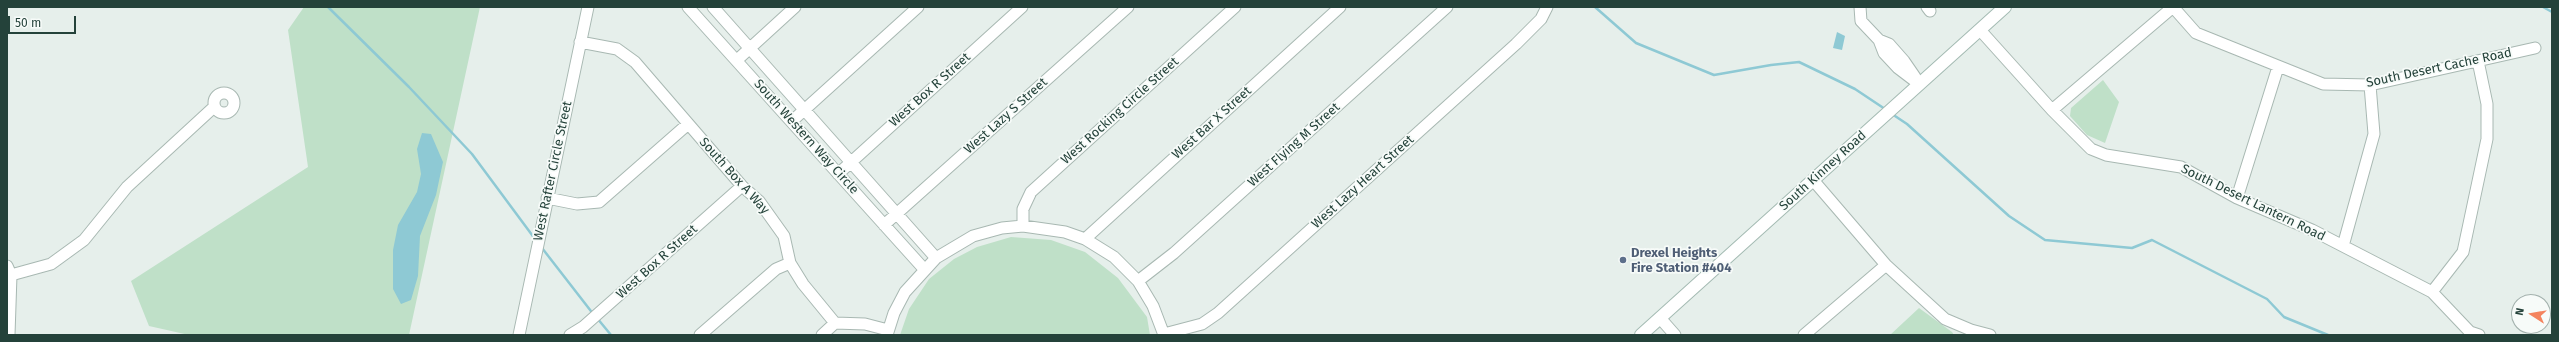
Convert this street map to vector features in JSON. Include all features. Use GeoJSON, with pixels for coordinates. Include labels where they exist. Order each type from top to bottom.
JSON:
{"type":"FeatureCollection","features":[{"type":"Feature","properties":{"kind":"main road","name":"South Kinney Road"},"geometry":{"type":"LineString","coordinates":[[1641,335],[2005,7]]}},
{"type":"Feature","properties":{"kind":"street","name":"West Rafter Circle Street"},"geometry":{"type":"LineString","coordinates":[[519,335],[588,7]]}},
{"type":"Feature","properties":{"kind":"street","name":"South Western Way Circle"},"geometry":{"type":"LineString","coordinates":[[688,7],[924,269]]}},
{"type":"Feature","properties":{"kind":"street","name":"South Western Way Circle"},"geometry":{"type":"LineString","coordinates":[[713,7],[936,258]]}},
{"type":"Feature","properties":{"kind":"street"},"geometry":{"type":"LineString","coordinates":[[737,60],[795,7]]}},
{"type":"Feature","properties":{"kind":"street"},"geometry":{"type":"LineString","coordinates":[[792,121],[918,7]]}},
{"type":"Feature","properties":{"kind":"street","name":"West Box R Street"},"geometry":{"type":"LineString","coordinates":[[838,174],[1022,7]]}},
{"type":"Feature","properties":{"kind":"street","name":"West Lazy S Street"},"geometry":{"type":"LineString","coordinates":[[884,225],[1128,7]]}},
{"type":"Feature","properties":{"kind":"street","name":"West Rocking Circle Street"},"geometry":{"type":"LineString","coordinates":[[1023,226],[1023,209],[1031,192],[1235,7]]}},
{"type":"Feature","properties":{"kind":"street","name":"West Bar X Street"},"geometry":{"type":"LineString","coordinates":[[1084,239],[1340,7]]}},
{"type":"Feature","properties":{"kind":"street","name":"West Flying M Street"},"geometry":{"type":"LineString","coordinates":[[1138,281],[1174,253],[1447,7]]}},
{"type":"Feature","properties":{"kind":"street","name":"West Lazy Heart Street"},"geometry":{"type":"LineString","coordinates":[[1164,335],[1202,324],[1218,313],[1516,44],[1541,19],[1547,7]]}},
{"type":"Feature","properties":{"kind":"street"},"geometry":{"type":"LineString","coordinates":[[1860,7],[1861,21],[1879,40],[1889,44],[1919,84]]}},
{"type":"Feature","properties":{"kind":"street"},"geometry":{"type":"LineString","coordinates":[[2052,110],[2173,7]]}},
{"type":"Feature","properties":{"kind":"street","name":"South Desert Cache Road"},"geometry":{"type":"LineString","coordinates":[[2173,7],[2196,33],[2323,84],[2370,85],[2535,48]]}},
{"type":"Feature","properties":{"kind":"street","name":"South Desert Lantern Road"},"geometry":{"type":"LineString","coordinates":[[1980,30],[2052,110],[2090,149],[2106,155],[2181,167],[2237,198],[2342,246],[2432,292],[2470,332],[2479,335]]}},
{"type":"Feature","properties":{"kind":"street","name":"South Box A Way"},"geometry":{"type":"LineString","coordinates":[[580,42],[617,48],[635,62],[742,186],[759,201],[784,236],[790,263],[803,284],[835,323]]}},
{"type":"Feature","properties":{"kind":"street"},"geometry":{"type":"LineString","coordinates":[[2432,292],[2463,252],[2487,139],[2487,104],[2478,61]]}},
{"type":"Feature","properties":{"kind":"street"},"geometry":{"type":"LineString","coordinates":[[2237,198],[2278,67]]}},
{"type":"Feature","properties":{"kind":"street"},"geometry":{"type":"LineString","coordinates":[[2342,246],[2374,134],[2370,85]]}},
{"type":"Feature","properties":{"kind":"street"},"geometry":{"type":"LineString","coordinates":[[9,335],[9,270],[51,264],[84,240],[127,187],[214,107]]}},
{"type":"Feature","properties":{"kind":"street"},"geometry":{"type":"LineString","coordinates":[[547,198],[577,204],[599,202],[688,124]]}},
{"type":"Feature","properties":{"kind":"street"},"geometry":{"type":"LineString","coordinates":[[1813,180],[1886,266],[1945,319],[1970,333],[1990,335]]}},
{"type":"Feature","properties":{"kind":"street","name":"West Box R Street"},"geometry":{"type":"LineString","coordinates":[[570,335],[583,327],[742,186]]}},
{"type":"Feature","properties":{"kind":"street"},"geometry":{"type":"LineString","coordinates":[[822,335],[835,323],[865,324],[888,333],[902,297],[924,269],[936,258],[953,246],[977,235],[1002,228],[1023,226],[1065,232],[1084,239],[1114,257],[1138,281],[1154,306],[1164,335]]}},
{"type":"Feature","properties":{"kind":"street"},"geometry":{"type":"LineString","coordinates":[[700,335],[776,269],[790,263]]}},
{"type":"Feature","properties":{"kind":"street"},"geometry":{"type":"LineString","coordinates":[[1804,335],[1886,266]]}},
{"type":"Feature","properties":{"kind":"street"},"geometry":{"type":"LineString","coordinates":[[1660,318],[1675,335]]}},
{"type":"Feature","properties":{"kind":"green space"},"geometry":{"type":"Polygon","coordinates":[[[304,7],[480,7],[409,335],[189,335],[149,326],[131,281],[308,167],[288,30],[304,7]]]}},
{"type":"Feature","properties":{"kind":"green space"},"geometry":{"type":"Polygon","coordinates":[[[2103,80],[2119,102],[2105,143],[2087,135],[2070,116],[2071,108],[2103,80]]]}},
{"type":"Feature","properties":{"kind":"green space"},"geometry":{"type":"Polygon","coordinates":[[[1011,237],[1051,240],[1085,252],[1118,278],[1147,317],[1150,335],[900,335],[909,309],[929,279],[954,259],[977,247],[1011,237]]]}},
{"type":"Feature","properties":{"kind":"green space"},"geometry":{"type":"Polygon","coordinates":[[[1919,308],[1952,332],[1954,335],[1890,335],[1919,308]]]}},
{"type":"Feature","properties":{"kind":"water"},"geometry":{"type":"Polygon","coordinates":[[[1837,32],[1845,36],[1842,50],[1833,48],[1837,32]]]}},
{"type":"Feature","properties":{"kind":"water"},"geometry":{"type":"Polygon","coordinates":[[[422,133],[431,134],[443,162],[436,195],[420,236],[418,276],[411,300],[401,304],[393,289],[393,250],[398,225],[417,192],[421,174],[417,149],[422,133]]]}},
{"type":"Feature","properties":{"kind":"waterway"},"geometry":{"type":"LineString","coordinates":[[328,7],[409,87],[472,154],[535,239]]}},
{"type":"Feature","properties":{"kind":"waterway"},"geometry":{"type":"LineString","coordinates":[[1595,7],[1636,43],[1714,75],[1771,65],[1799,62],[1855,89],[1885,109]]}},
{"type":"Feature","properties":{"kind":"waterway"},"geometry":{"type":"LineString","coordinates":[[2543,7],[2552,12]]}},
{"type":"Feature","properties":{"kind":"waterway"},"geometry":{"type":"LineString","coordinates":[[1892,114],[1907,124],[2009,216],[2045,240],[2132,248],[2152,240],[2267,299],[2284,317],[2328,335]]}},
{"type":"Feature","properties":{"kind":"waterway"},"geometry":{"type":"LineString","coordinates":[[542,248],[594,315]]}},
{"type":"Feature","properties":{"kind":"waterway"},"geometry":{"type":"LineString","coordinates":[[597,318],[611,335]]}},
{"type":"Feature","properties":{"kind":"place","name":"Drexel Heights Fire Station #404"},"geometry":{"type":"Point","coordinates":[1623,260]}}]}
